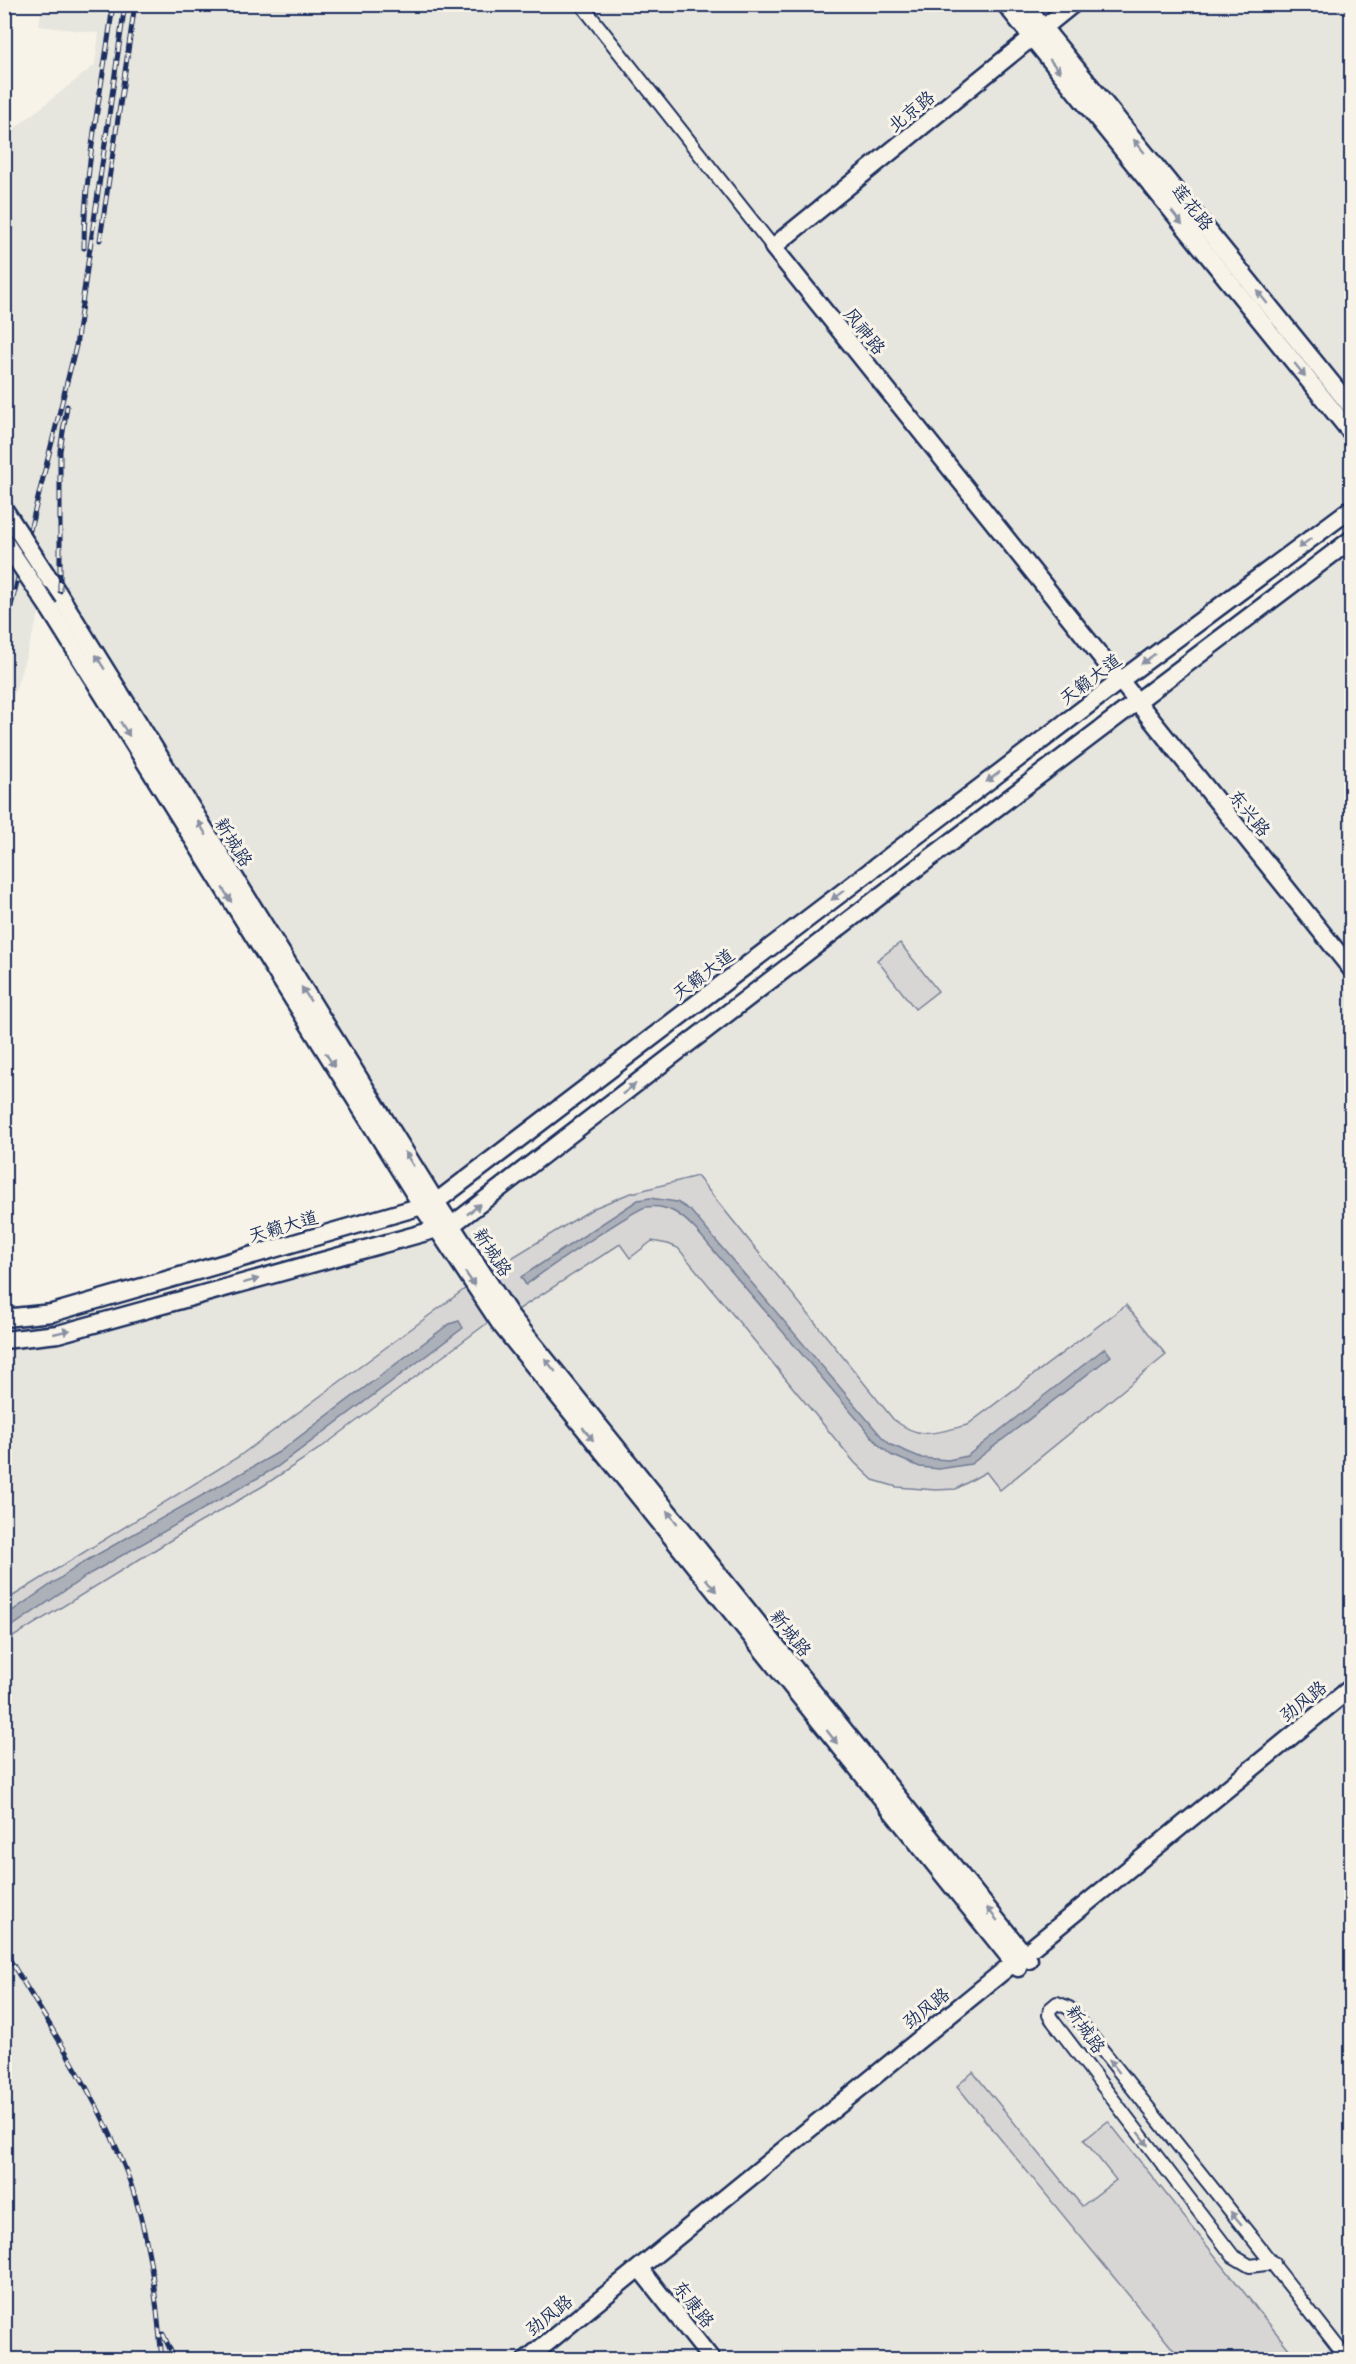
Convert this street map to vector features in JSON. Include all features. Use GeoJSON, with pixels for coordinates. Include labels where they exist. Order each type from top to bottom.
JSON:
{"type":"FeatureCollection","features":[{"type":"Feature","properties":{"kind":"street","name":"风神路"},"geometry":{"type":"LineString","coordinates":[[581,4],[1121,680]]}},
{"type":"Feature","properties":{"kind":"street","name":"莲花路"},"geometry":{"type":"LineString","coordinates":[[1005,4],[1038,33],[1352,408]]}},
{"type":"Feature","properties":{"kind":"street","name":"莲花路"},"geometry":{"type":"LineString","coordinates":[[1024,4],[1038,33],[1352,434]]}},
{"type":"Feature","properties":{"kind":"street","name":"北京路"},"geometry":{"type":"LineString","coordinates":[[773,247],[1073,4]]}},
{"type":"Feature","properties":{"kind":"street","name":"天籁大道"},"geometry":{"type":"LineString","coordinates":[[4,1318],[52,1312],[429,1204],[1352,508]]}},
{"type":"Feature","properties":{"kind":"street","name":"新城路"},"geometry":{"type":"LineString","coordinates":[[4,509],[50,580],[429,1204]]}},
{"type":"Feature","properties":{"kind":"street"},"geometry":{"type":"LineString","coordinates":[[4,1340],[58,1334],[446,1227],[1352,539]]}},
{"type":"Feature","properties":{"kind":"street","name":"新城路"},"geometry":{"type":"LineString","coordinates":[[4,541],[429,1204],[510,1315],[1021,1961]]}},
{"type":"Feature","properties":{"kind":"street","name":"东兴路"},"geometry":{"type":"LineString","coordinates":[[1121,680],[1136,702],[1352,970]]}},
{"type":"Feature","properties":{"kind":"street","name":"劲风路"},"geometry":{"type":"LineString","coordinates":[[540,2360],[1352,1687]]}},
{"type":"Feature","properties":{"kind":"street","name":"劲风路"},"geometry":{"type":"LineString","coordinates":[[526,2360],[1021,1961],[1352,1700]]}},
{"type":"Feature","properties":{"kind":"street","name":"新城路"},"geometry":{"type":"LineString","coordinates":[[1274,2263],[1251,2266],[1233,2256],[1053,2021],[1049,2014],[1050,2009],[1057,2003],[1069,2008],[1204,2180],[1274,2263],[1348,2360]]}},
{"type":"Feature","properties":{"kind":"street","name":"东康路"},"geometry":{"type":"LineString","coordinates":[[644,2274],[712,2360]]}},
{"type":"Feature","properties":{"kind":"shaded area"},"geometry":{"type":"Polygon","coordinates":[[[42,5],[1005,5],[1351,434],[1351,508],[436,1202],[49,581],[5,724],[5,136],[95,65],[99,33],[39,26],[42,5]]]}},
{"type":"Feature","properties":{"kind":"shaded area"},"geometry":{"type":"Polygon","coordinates":[[[1024,5],[1351,5],[1351,408],[1024,5]]]}},
{"type":"Feature","properties":{"kind":"shaded area"},"geometry":{"type":"Polygon","coordinates":[[[1351,539],[1351,2359],[5,2359],[4,1340],[453,1225],[1351,539]]]}},
{"type":"Feature","properties":{"kind":"shaded area"},"geometry":{"type":"Polygon","coordinates":[[[900,943],[938,991],[915,1009],[877,960],[900,943]]]}},
{"type":"Feature","properties":{"kind":"shaded area"},"geometry":{"type":"Polygon","coordinates":[[[697,1176],[893,1419],[912,1430],[929,1433],[967,1425],[1126,1305],[1166,1355],[1000,1490],[986,1472],[956,1489],[897,1487],[873,1480],[855,1463],[678,1248],[652,1241],[630,1258],[620,1244],[510,1315],[506,1309],[322,1447],[263,1486],[5,1642],[5,1601],[238,1457],[485,1274],[594,1208],[628,1194],[697,1176]]]}},
{"type":"Feature","properties":{"kind":"shaded area"},"geometry":{"type":"Polygon","coordinates":[[[650,1198],[677,1202],[690,1210],[882,1437],[891,1445],[922,1458],[948,1460],[967,1456],[1105,1348],[1111,1356],[971,1464],[939,1469],[920,1467],[891,1455],[879,1445],[697,1231],[681,1216],[669,1209],[646,1207],[638,1210],[526,1285],[521,1277],[638,1200],[650,1198]]]}},
{"type":"Feature","properties":{"kind":"shaded area"},"geometry":{"type":"Polygon","coordinates":[[[459,1321],[463,1328],[277,1467],[91,1573],[5,1631],[5,1616],[84,1562],[279,1452],[449,1324],[459,1321]]]}},
{"type":"Feature","properties":{"kind":"shaded area"},"geometry":{"type":"Polygon","coordinates":[[[973,2072],[1082,2206],[1116,2180],[1084,2140],[1108,2121],[1297,2359],[1181,2359],[957,2086],[973,2072]]]}},
{"type":"Feature","properties":{"kind":"railway"},"geometry":{"type":"LineString","coordinates":[[84,248],[87,187],[113,4]]}},
{"type":"Feature","properties":{"kind":"railway"},"geometry":{"type":"LineString","coordinates":[[4,634],[76,346],[125,4]]}},
{"type":"Feature","properties":{"kind":"railway"},"geometry":{"type":"LineString","coordinates":[[100,240],[135,4]]}},
{"type":"Feature","properties":{"kind":"railway"},"geometry":{"type":"LineString","coordinates":[[60,591],[60,451],[67,406]]}},
{"type":"Feature","properties":{"kind":"railway"},"geometry":{"type":"LineString","coordinates":[[4,1950],[77,2070],[124,2165],[141,2216],[145,2236],[162,2360]]}},
{"type":"Feature","properties":{"kind":"railway"},"geometry":{"type":"LineString","coordinates":[[163,2334],[175,2360]]}}]}
